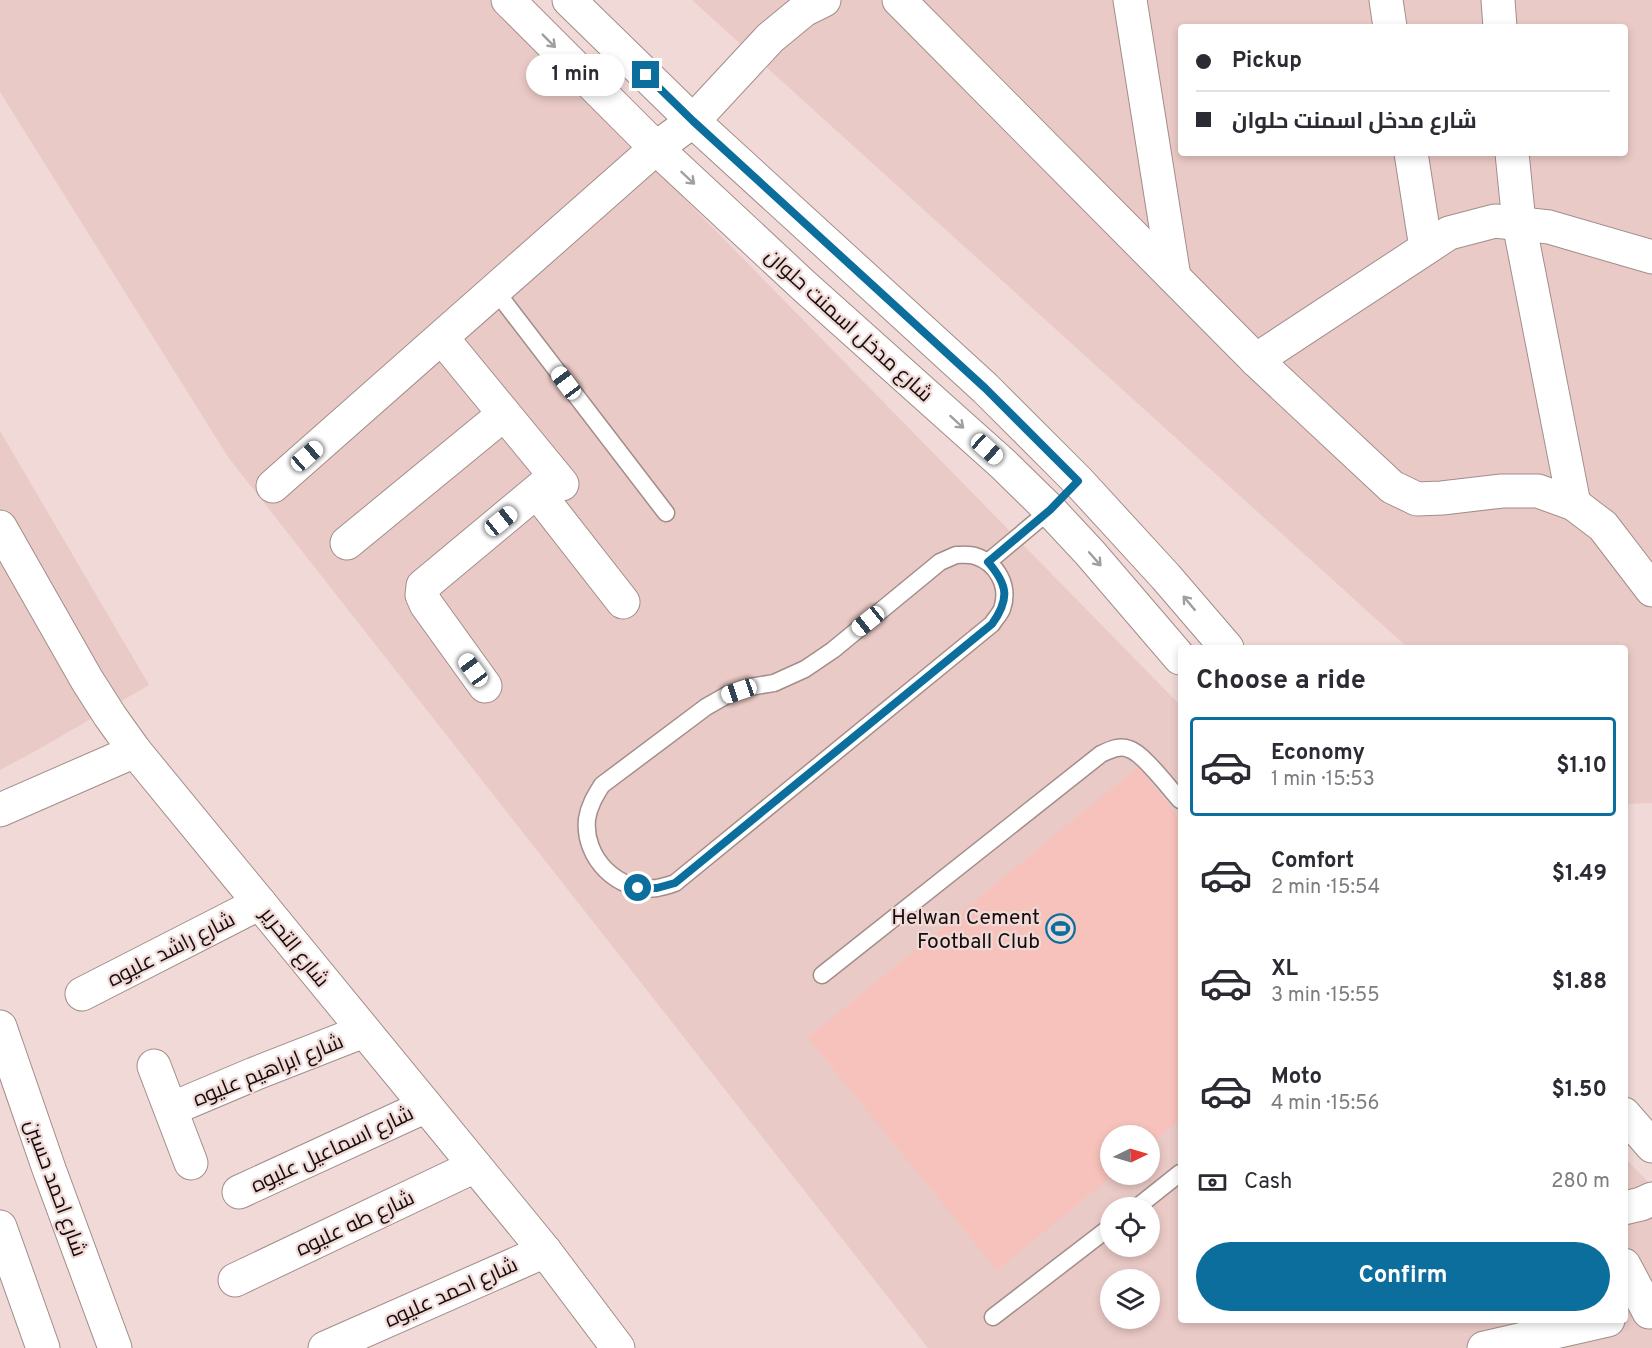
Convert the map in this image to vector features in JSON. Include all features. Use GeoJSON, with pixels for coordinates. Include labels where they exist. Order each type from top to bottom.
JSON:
{"type":"FeatureCollection","features":[{"type":"Feature","properties":{"kind":"street","name":"شارع مدخل اسمنت حلوان"},"geometry":{"type":"LineString","coordinates":[[508,0],[656,148],[803,285],[1003,464],[1090,553],[1178,656]]}},
{"type":"Feature","properties":{"kind":"street"},"geometry":{"type":"LineString","coordinates":[[569,0],[693,121],[985,388],[1078,481],[1166,576],[1224,645]]}},
{"type":"Feature","properties":{"kind":"street"},"geometry":{"type":"LineString","coordinates":[[273,486],[656,148],[693,121],[770,38],[804,10],[824,0]]}},
{"type":"Feature","properties":{"kind":"street"},"geometry":{"type":"LineString","coordinates":[[899,0],[1256,360],[1392,487],[1417,498],[1442,498],[1502,491],[1538,491],[1574,504],[1603,526],[1652,590]]}},
{"type":"Feature","properties":{"kind":"street"},"geometry":{"type":"LineString","coordinates":[[1130,0],[1174,278]]}},
{"type":"Feature","properties":{"kind":"street"},"geometry":{"type":"LineString","coordinates":[[1386,0],[1390,24]]}},
{"type":"Feature","properties":{"kind":"street"},"geometry":{"type":"LineString","coordinates":[[1498,0],[1500,24]]}},
{"type":"Feature","properties":{"kind":"street"},"geometry":{"type":"LineString","coordinates":[[1411,156],[1426,248]]}},
{"type":"Feature","properties":{"kind":"street"},"geometry":{"type":"LineString","coordinates":[[1512,156],[1519,223],[1574,504]]}},
{"type":"Feature","properties":{"kind":"street"},"geometry":{"type":"LineString","coordinates":[[1256,360],[1449,233],[1496,221],[1519,223],[1549,227],[1652,257]]}},
{"type":"Feature","properties":{"kind":"street"},"geometry":{"type":"LineString","coordinates":[[442,338],[504,414],[551,484],[623,602]]}},
{"type":"Feature","properties":{"kind":"street"},"geometry":{"type":"LineString","coordinates":[[347,543],[504,414]]}},
{"type":"Feature","properties":{"kind":"street"},"geometry":{"type":"LineString","coordinates":[[1050,510],[1078,481]]}},
{"type":"Feature","properties":{"kind":"street"},"geometry":{"type":"LineString","coordinates":[[485,686],[426,604],[422,595],[423,586],[551,484]]}},
{"type":"Feature","properties":{"kind":"street","name":"شارع التحرير"},"geometry":{"type":"LineString","coordinates":[[0,527],[87,680],[135,751],[544,1251],[618,1348]]}},
{"type":"Feature","properties":{"kind":"street"},"geometry":{"type":"LineString","coordinates":[[0,810],[135,751]]}},
{"type":"Feature","properties":{"kind":"street","name":"شارع راشد عليوه"},"geometry":{"type":"LineString","coordinates":[[82,994],[260,903]]}},
{"type":"Feature","properties":{"kind":"street","name":"شارع احمد حسين"},"geometry":{"type":"LineString","coordinates":[[0,1028],[115,1348]]}},
{"type":"Feature","properties":{"kind":"street","name":"شارع ابراهيم عليوه"},"geometry":{"type":"LineString","coordinates":[[171,1109],[364,1031]]}},
{"type":"Feature","properties":{"kind":"street"},"geometry":{"type":"LineString","coordinates":[[154,1065],[191,1163]]}},
{"type":"Feature","properties":{"kind":"street","name":"شارع اسماعيل عليوه"},"geometry":{"type":"LineString","coordinates":[[239,1192],[426,1106]]}},
{"type":"Feature","properties":{"kind":"street"},"geometry":{"type":"LineString","coordinates":[[1628,1119],[1652,1146]]}},
{"type":"Feature","properties":{"kind":"street","name":"شارع طه عليوه"},"geometry":{"type":"LineString","coordinates":[[235,1280],[475,1166]]}},
{"type":"Feature","properties":{"kind":"street"},"geometry":{"type":"LineString","coordinates":[[1628,1207],[1652,1199]]}},
{"type":"Feature","properties":{"kind":"street"},"geometry":{"type":"LineString","coordinates":[[0,1227],[43,1348]]}},
{"type":"Feature","properties":{"kind":"street","name":"شارع احمد عليوه"},"geometry":{"type":"LineString","coordinates":[[325,1348],[544,1251]]}},
{"type":"Feature","properties":{"kind":"street"},"geometry":{"type":"LineString","coordinates":[[1628,1275],[1644,1315]]}},
{"type":"Feature","properties":{"kind":"street"},"geometry":{"type":"LineString","coordinates":[[1484,1348],[1595,1323]]}},
{"type":"Feature","properties":{"kind":"lane"},"geometry":{"type":"LineString","coordinates":[[495,290],[666,513]]}},
{"type":"Feature","properties":{"kind":"lane"},"geometry":{"type":"LineString","coordinates":[[988,562],[1050,510]]}},
{"type":"Feature","properties":{"kind":"lane"},"geometry":{"type":"LineString","coordinates":[[956,555],[973,555],[988,562],[1000,575],[1005,592],[1002,610],[992,624],[684,876],[675,883],[657,888],[638,888],[605,871],[594,855],[588,838],[587,819],[592,800],[602,785],[706,707],[727,695],[750,687],[774,683],[805,669],[833,650],[940,562],[956,555]]}},
{"type":"Feature","properties":{"kind":"lane"},"geometry":{"type":"LineString","coordinates":[[822,975],[1101,754],[1115,748],[1129,749],[1141,757],[1178,798]]}},
{"type":"Feature","properties":{"kind":"lane"},"geometry":{"type":"LineString","coordinates":[[1150,1197],[1178,1175]]}},
{"type":"Feature","properties":{"kind":"lane"},"geometry":{"type":"LineString","coordinates":[[993,1317],[1100,1235]]}},
{"type":"Feature","properties":{"kind":"shaded area"},"geometry":{"type":"Polygon","coordinates":[[[0,0],[490,0],[1178,703],[1178,1323],[1628,1323],[1628,1161],[1652,1186],[1652,1348],[928,1348],[228,457],[0,92],[0,0]]]}},
{"type":"Feature","properties":{"kind":"shaded area"},"geometry":{"type":"Polygon","coordinates":[[[692,0],[1652,0],[1652,803],[1628,804],[1628,645],[1405,645],[692,0]]]}},
{"type":"Feature","properties":{"kind":"shaded area"},"geometry":{"type":"Polygon","coordinates":[[[0,431],[149,685],[0,770],[0,431]]]}},
{"type":"Feature","properties":{"kind":"shaded area","name":"Helwan Cement Football Club"},"geometry":{"type":"Polygon","coordinates":[[[1138,767],[1178,817],[1178,1121],[1160,1136],[1160,1125],[1100,1125],[1101,1185],[997,1270],[808,1038],[1138,767]]]}},
{"type":"Feature","properties":{"kind":"place","name":"Helwan Cement Football Club"},"geometry":{"type":"Point","coordinates":[1061,929]}},
{"type":"Feature","properties":{"kind":"route"},"geometry":{"type":"LineString","coordinates":[[638,888],[657,888],[675,883],[992,624],[1002,610],[1005,592],[1000,575],[988,562],[1050,510],[1078,481],[985,388],[693,121],[646,75]]}}]}
